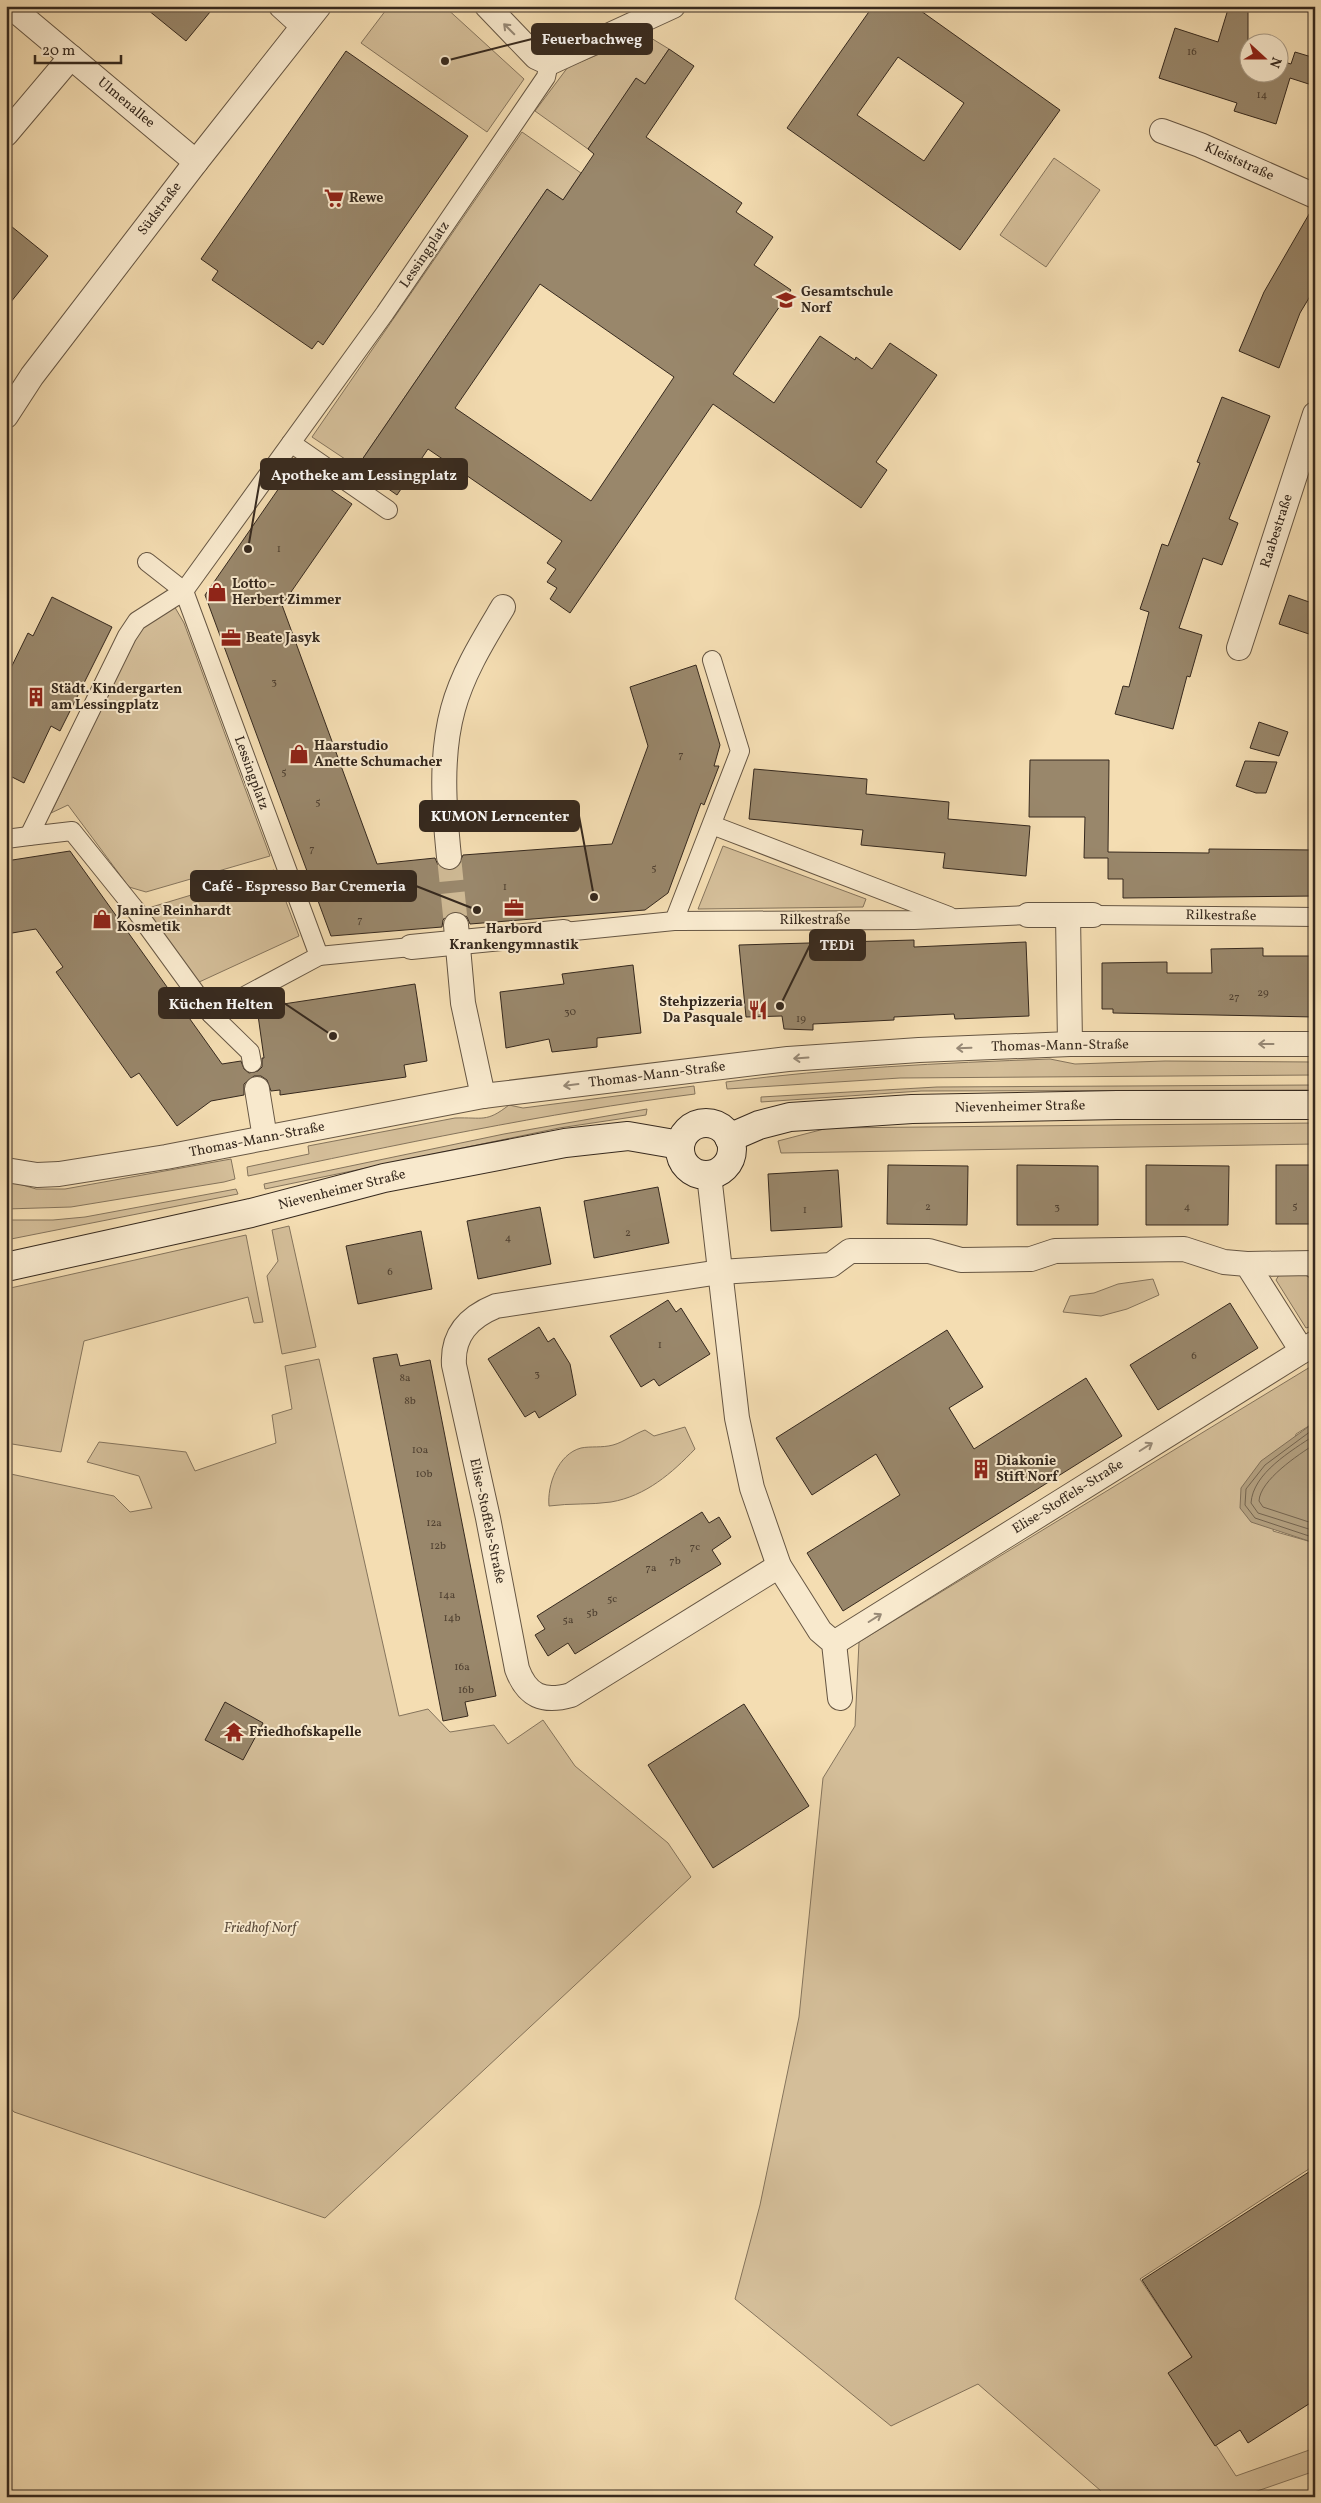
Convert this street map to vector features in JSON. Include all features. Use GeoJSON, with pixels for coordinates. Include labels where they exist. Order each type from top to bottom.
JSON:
{"type":"FeatureCollection","features":[{"type":"Feature","properties":{"kind":"main road","name":"Nievenheimer Straße"},"geometry":{"type":"LineString","coordinates":[[729,1138],[759,1125],[790,1117],[902,1110],[1117,1105],[1315,1105]]}},
{"type":"Feature","properties":{"kind":"main road"},"geometry":{"type":"LineString","coordinates":[[703,1123],[714,1124],[723,1129],[729,1138],[732,1150],[728,1161],[720,1170],[709,1175],[697,1174],[687,1167],[681,1157],[680,1145],[684,1134],[693,1126],[703,1123]]}},
{"type":"Feature","properties":{"kind":"main road","name":"Nievenheimer Straße"},"geometry":{"type":"LineString","coordinates":[[6,1267],[242,1216],[384,1178],[565,1143],[611,1136],[628,1136],[680,1145]]}},
{"type":"Feature","properties":{"kind":"street","name":"Ulmenallee"},"geometry":{"type":"LineString","coordinates":[[10,6],[196,162]]}},
{"type":"Feature","properties":{"kind":"street"},"geometry":{"type":"LineString","coordinates":[[281,6],[303,26]]}},
{"type":"Feature","properties":{"kind":"street","name":"Südstraße"},"geometry":{"type":"LineString","coordinates":[[6,416],[32,376],[196,162],[320,6]]}},
{"type":"Feature","properties":{"kind":"street"},"geometry":{"type":"LineString","coordinates":[[487,6],[536,56],[549,63],[673,6]]}},
{"type":"Feature","properties":{"kind":"street"},"geometry":{"type":"LineString","coordinates":[[6,134],[71,57]]}},
{"type":"Feature","properties":{"kind":"street","name":"Lessingplatz"},"geometry":{"type":"LineString","coordinates":[[29,836],[127,636],[137,621],[184,591],[385,313],[546,77],[549,63]]}},
{"type":"Feature","properties":{"kind":"street","name":"Kleiststraße"},"geometry":{"type":"LineString","coordinates":[[1162,131],[1200,145],[1315,196]]}},
{"type":"Feature","properties":{"kind":"street","name":"Raabestraße"},"geometry":{"type":"LineString","coordinates":[[1239,648],[1315,414]]}},
{"type":"Feature","properties":{"kind":"street"},"geometry":{"type":"LineString","coordinates":[[292,443],[388,510]]}},
{"type":"Feature","properties":{"kind":"street"},"geometry":{"type":"LineString","coordinates":[[147,562],[184,591]]}},
{"type":"Feature","properties":{"kind":"street","name":"Lessingplatz"},"geometry":{"type":"LineString","coordinates":[[184,591],[319,956]]}},
{"type":"Feature","properties":{"kind":"street"},"geometry":{"type":"LineString","coordinates":[[449,856],[445,804],[445,742],[453,708],[469,666],[503,606]]}},
{"type":"Feature","properties":{"kind":"street"},"geometry":{"type":"LineString","coordinates":[[674,921],[740,751],[712,660]]}},
{"type":"Feature","properties":{"kind":"street","name":"Rilkestraße"},"geometry":{"type":"LineString","coordinates":[[712,825],[956,918]]}},
{"type":"Feature","properties":{"kind":"street"},"geometry":{"type":"LineString","coordinates":[[6,839],[72,830],[134,908],[211,1014],[250,1052],[252,1063]]}},
{"type":"Feature","properties":{"kind":"street","name":"Rilkestraße"},"geometry":{"type":"LineString","coordinates":[[457,934],[564,932],[674,921],[1093,915],[1315,917]]}},
{"type":"Feature","properties":{"kind":"street"},"geometry":{"type":"LineString","coordinates":[[1068,916],[1070,1044]]}},
{"type":"Feature","properties":{"kind":"street"},"geometry":{"type":"LineString","coordinates":[[211,1014],[319,956],[411,947],[457,934],[463,1003],[483,1096]]}},
{"type":"Feature","properties":{"kind":"street","name":"Thomas-Mann-Straße"},"geometry":{"type":"LineString","coordinates":[[6,1170],[37,1174],[59,1174],[166,1157],[483,1096],[788,1059],[919,1050],[1070,1044],[1315,1044]]}},
{"type":"Feature","properties":{"kind":"street"},"geometry":{"type":"LineString","coordinates":[[257,1089],[265,1138]]}},
{"type":"Feature","properties":{"kind":"street"},"geometry":{"type":"LineString","coordinates":[[709,1175],[740,1436],[752,1488],[779,1566],[820,1630],[834,1644],[840,1698]]}},
{"type":"Feature","properties":{"kind":"street","name":"Elise-Stoffels-Straße"},"geometry":{"type":"LineString","coordinates":[[779,1566],[571,1695],[556,1700],[536,1696],[522,1682],[517,1669],[488,1518],[454,1365],[453,1354],[458,1336],[472,1319],[496,1306],[720,1272],[831,1265],[850,1251],[929,1251],[961,1260],[1031,1259],[1055,1251],[1184,1249],[1224,1262],[1247,1264],[1313,1263],[1315,1266]]}},
{"type":"Feature","properties":{"kind":"street"},"geometry":{"type":"LineString","coordinates":[[1247,1264],[1308,1347]]}},
{"type":"Feature","properties":{"kind":"street","name":"Elise-Stoffels-Straße"},"geometry":{"type":"LineString","coordinates":[[834,1644],[1308,1347]]}},
{"type":"Feature","properties":{"kind":"green space"},"geometry":{"type":"Polygon","coordinates":[[[389,6],[444,6],[524,79],[487,132],[361,43],[389,6]]]}},
{"type":"Feature","properties":{"kind":"green space"},"geometry":{"type":"Polygon","coordinates":[[[646,35],[669,49],[645,84],[636,79],[588,149],[535,111],[568,67],[646,35]]]}},
{"type":"Feature","properties":{"kind":"green space"},"geometry":{"type":"Polygon","coordinates":[[[522,132],[581,173],[563,200],[547,189],[357,467],[312,437],[522,132]]]}},
{"type":"Feature","properties":{"kind":"green space"},"geometry":{"type":"Polygon","coordinates":[[[1054,158],[1100,190],[1046,267],[1000,235],[1054,158]]]}},
{"type":"Feature","properties":{"kind":"green space"},"geometry":{"type":"Polygon","coordinates":[[[173,604],[184,623],[270,856],[146,892],[129,887],[68,805],[51,813],[145,619],[173,604]]]}},
{"type":"Feature","properties":{"kind":"green space"},"geometry":{"type":"Polygon","coordinates":[[[723,846],[866,899],[863,907],[698,909],[723,846]]]}},
{"type":"Feature","properties":{"kind":"green space"},"geometry":{"type":"Polygon","coordinates":[[[274,870],[299,936],[197,983],[145,909],[274,870]]]}},
{"type":"Feature","properties":{"kind":"green space"},"geometry":{"type":"Polygon","coordinates":[[[1050,1059],[1075,1064],[1165,1061],[1315,1062],[1315,1075],[900,1078],[727,1089],[726,1082],[806,1073],[887,1067],[1050,1059]]]}},
{"type":"Feature","properties":{"kind":"green space"},"geometry":{"type":"Polygon","coordinates":[[[1315,1085],[1315,1090],[921,1091],[761,1102],[761,1097],[937,1087],[1315,1085]]]}},
{"type":"Feature","properties":{"kind":"green space"},"geometry":{"type":"Polygon","coordinates":[[[694,1086],[695,1094],[526,1120],[248,1176],[247,1167],[309,1154],[308,1146],[455,1118],[489,1117],[509,1105],[523,1108],[694,1086]]]}},
{"type":"Feature","properties":{"kind":"green space"},"geometry":{"type":"Polygon","coordinates":[[[647,1109],[646,1115],[559,1128],[265,1189],[264,1184],[504,1134],[647,1109]]]}},
{"type":"Feature","properties":{"kind":"green space"},"geometry":{"type":"Polygon","coordinates":[[[1315,1123],[1315,1144],[781,1153],[778,1141],[828,1128],[1315,1123]]]}},
{"type":"Feature","properties":{"kind":"green space"},"geometry":{"type":"Polygon","coordinates":[[[231,1159],[235,1179],[224,1182],[71,1207],[6,1209],[6,1180],[36,1189],[65,1189],[231,1159]]]}},
{"type":"Feature","properties":{"kind":"green space"},"geometry":{"type":"Polygon","coordinates":[[[236,1189],[238,1194],[6,1240],[6,1220],[53,1220],[85,1217],[236,1189]]]}},
{"type":"Feature","properties":{"kind":"green space"},"geometry":{"type":"Polygon","coordinates":[[[289,1226],[316,1347],[282,1354],[267,1276],[278,1261],[272,1230],[289,1226]]]}},
{"type":"Feature","properties":{"kind":"green space"},"geometry":{"type":"Polygon","coordinates":[[[246,1235],[263,1322],[254,1323],[248,1297],[84,1341],[61,1452],[6,1443],[6,1289],[246,1235]]]}},
{"type":"Feature","properties":{"kind":"green space"},"geometry":{"type":"Polygon","coordinates":[[[1301,1274],[1311,1280],[1314,1285],[1316,1299],[1315,1325],[1306,1328],[1276,1280],[1279,1275],[1301,1274]]]}},
{"type":"Feature","properties":{"kind":"green space"},"geometry":{"type":"Polygon","coordinates":[[[1153,1279],[1159,1295],[1127,1309],[1101,1316],[1063,1312],[1070,1296],[1094,1293],[1118,1284],[1153,1279]]]}},
{"type":"Feature","properties":{"kind":"green space","name":"Friedhof Norf"},"geometry":{"type":"Polygon","coordinates":[[[319,1359],[399,1716],[428,1709],[450,1732],[494,1725],[508,1744],[543,1720],[575,1766],[668,1843],[691,1877],[325,2218],[14,2112],[6,2103],[6,1473],[114,1496],[130,1512],[152,1508],[139,1476],[87,1462],[99,1442],[186,1452],[195,1471],[276,1443],[272,1415],[292,1409],[285,1366],[319,1359]]]}},
{"type":"Feature","properties":{"kind":"green space"},"geometry":{"type":"Polygon","coordinates":[[[1315,1364],[1315,1422],[1296,1434],[1273,1531],[1315,1543],[1315,2165],[1140,2279],[1192,2357],[1169,2373],[1236,2476],[1315,2448],[1315,2471],[1240,2497],[1101,2497],[1101,2491],[978,2384],[891,2426],[735,2299],[760,2205],[799,2017],[823,1778],[855,1726],[859,1642],[1315,1364]]]}},
{"type":"Feature","properties":{"kind":"green space"},"geometry":{"type":"Polygon","coordinates":[[[685,1427],[695,1449],[668,1475],[647,1489],[636,1495],[611,1502],[549,1506],[552,1480],[560,1463],[573,1451],[581,1448],[613,1445],[645,1430],[654,1436],[685,1427]]]}},
{"type":"Feature","properties":{"kind":"water"},"geometry":{"type":"Polygon","coordinates":[[[1315,1422],[1315,1543],[1251,1522],[1240,1508],[1241,1488],[1261,1461],[1315,1422]]]}},
{"type":"Feature","properties":{"kind":"building"},"geometry":{"type":"Polygon","coordinates":[[[143,6],[215,6],[186,41],[143,6]]]}},
{"type":"Feature","properties":{"kind":"building"},"geometry":{"type":"Polygon","coordinates":[[[873,6],[914,6],[1060,110],[960,250],[787,128],[873,6]],[[898,57],[857,115],[924,161],[964,103],[898,57]]]}},
{"type":"Feature","properties":{"kind":"building"},"geometry":{"type":"Polygon","coordinates":[[[1229,6],[1248,6],[1248,32],[1238,32],[1238,82],[1288,82],[1288,63],[1291,64],[1295,52],[1315,58],[1315,86],[1290,78],[1276,124],[1234,111],[1237,103],[1159,78],[1175,28],[1218,42],[1229,6]]]}},
{"type":"Feature","properties":{"kind":"building"},"geometry":{"type":"Polygon","coordinates":[[[669,49],[694,66],[646,137],[742,203],[736,212],[773,237],[754,265],[791,290],[733,374],[774,403],[820,336],[855,360],[856,357],[872,369],[890,343],[937,375],[876,462],[887,470],[861,508],[713,404],[570,613],[550,599],[557,588],[547,582],[556,569],[547,563],[562,541],[428,449],[397,495],[357,467],[547,189],[563,200],[594,154],[588,149],[636,78],[645,84],[669,49]],[[540,284],[455,408],[591,501],[674,377],[540,284]]]}},
{"type":"Feature","properties":{"kind":"building","name":"Rewe"},"geometry":{"type":"Polygon","coordinates":[[[346,51],[468,136],[323,345],[318,341],[312,349],[212,280],[218,271],[201,259],[346,51]]]}},
{"type":"Feature","properties":{"kind":"building"},"geometry":{"type":"Polygon","coordinates":[[[1312,209],[1315,209],[1315,288],[1300,313],[1279,368],[1239,351],[1264,292],[1312,209]]]}},
{"type":"Feature","properties":{"kind":"building"},"geometry":{"type":"Polygon","coordinates":[[[6,222],[48,256],[6,308],[6,222]]]}},
{"type":"Feature","properties":{"kind":"building"},"geometry":{"type":"Polygon","coordinates":[[[1222,397],[1270,416],[1229,519],[1238,523],[1222,565],[1203,558],[1179,628],[1202,635],[1190,677],[1187,676],[1173,729],[1115,714],[1123,686],[1129,687],[1149,612],[1140,609],[1162,544],[1168,546],[1200,463],[1197,462],[1222,397]]]}},
{"type":"Feature","properties":{"kind":"building"},"geometry":{"type":"Polygon","coordinates":[[[295,465],[352,504],[282,605],[377,864],[435,858],[438,865],[450,871],[457,868],[463,855],[612,844],[648,746],[630,687],[696,665],[720,745],[714,766],[719,766],[704,805],[701,803],[668,893],[645,910],[470,924],[467,917],[455,911],[448,914],[443,920],[442,927],[331,936],[205,595],[295,465]]]}},
{"type":"Feature","properties":{"kind":"building"},"geometry":{"type":"Polygon","coordinates":[[[1289,595],[1315,604],[1315,636],[1279,624],[1289,595]]]}},
{"type":"Feature","properties":{"kind":"building","name":"Städt. Kindergarten am Lessingplatz"},"geometry":{"type":"Polygon","coordinates":[[[52,597],[112,627],[60,731],[51,726],[24,783],[6,774],[6,678],[28,633],[33,636],[52,597]]]}},
{"type":"Feature","properties":{"kind":"building"},"geometry":{"type":"Polygon","coordinates":[[[1259,722],[1288,732],[1279,756],[1250,748],[1259,722]]]}},
{"type":"Feature","properties":{"kind":"building"},"geometry":{"type":"Polygon","coordinates":[[[1030,760],[1109,760],[1108,852],[1209,853],[1209,849],[1315,850],[1315,896],[1123,898],[1123,879],[1108,879],[1108,858],[1084,858],[1085,817],[1029,817],[1030,760]]]}},
{"type":"Feature","properties":{"kind":"building"},"geometry":{"type":"Polygon","coordinates":[[[1245,761],[1277,762],[1266,793],[1256,793],[1236,786],[1245,761]]]}},
{"type":"Feature","properties":{"kind":"building"},"geometry":{"type":"Polygon","coordinates":[[[754,769],[867,779],[866,794],[949,802],[948,819],[1030,826],[1026,876],[943,868],[945,853],[861,845],[863,830],[749,819],[754,769]]]}},
{"type":"Feature","properties":{"kind":"building"},"geometry":{"type":"Polygon","coordinates":[[[70,851],[222,1064],[241,1061],[244,1069],[249,1073],[258,1071],[262,1067],[262,1058],[264,1058],[257,1008],[415,984],[427,1061],[404,1065],[406,1077],[280,1095],[280,1090],[271,1091],[267,1080],[261,1076],[254,1076],[244,1084],[244,1095],[211,1101],[177,1126],[139,1073],[131,1078],[56,972],[63,967],[36,929],[6,934],[6,861],[70,851]]]}},
{"type":"Feature","properties":{"kind":"building"},"geometry":{"type":"Polygon","coordinates":[[[914,940],[914,947],[1026,942],[1029,1016],[955,1019],[954,1014],[894,1017],[894,1020],[813,1024],[813,1030],[784,1029],[782,1016],[746,1017],[739,945],[914,940]]]}},
{"type":"Feature","properties":{"kind":"building"},"geometry":{"type":"Polygon","coordinates":[[[1263,948],[1263,956],[1315,956],[1315,1017],[1113,1013],[1113,1009],[1102,1009],[1102,963],[1167,962],[1167,973],[1212,973],[1211,949],[1263,948]]]}},
{"type":"Feature","properties":{"kind":"building"},"geometry":{"type":"Polygon","coordinates":[[[633,965],[641,1033],[597,1038],[597,1047],[552,1052],[549,1039],[506,1048],[500,992],[564,984],[562,974],[633,965]]]}},
{"type":"Feature","properties":{"kind":"building"},"geometry":{"type":"Polygon","coordinates":[[[888,1165],[968,1166],[967,1225],[887,1224],[888,1165]]]}},
{"type":"Feature","properties":{"kind":"building"},"geometry":{"type":"Polygon","coordinates":[[[1017,1165],[1098,1166],[1098,1225],[1017,1225],[1017,1165]]]}},
{"type":"Feature","properties":{"kind":"building"},"geometry":{"type":"Polygon","coordinates":[[[1146,1165],[1229,1166],[1228,1225],[1146,1225],[1146,1165]]]}},
{"type":"Feature","properties":{"kind":"building"},"geometry":{"type":"Polygon","coordinates":[[[1276,1165],[1315,1165],[1315,1224],[1276,1224],[1276,1165]]]}},
{"type":"Feature","properties":{"kind":"building"},"geometry":{"type":"Polygon","coordinates":[[[838,1170],[842,1227],[771,1231],[768,1174],[838,1170]]]}},
{"type":"Feature","properties":{"kind":"building"},"geometry":{"type":"Polygon","coordinates":[[[658,1187],[669,1243],[594,1258],[584,1201],[658,1187]]]}},
{"type":"Feature","properties":{"kind":"building"},"geometry":{"type":"Polygon","coordinates":[[[540,1207],[551,1264],[478,1279],[467,1221],[540,1207]]]}},
{"type":"Feature","properties":{"kind":"building"},"geometry":{"type":"Polygon","coordinates":[[[421,1231],[432,1289],[358,1304],[346,1246],[421,1231]]]}},
{"type":"Feature","properties":{"kind":"building"},"geometry":{"type":"Polygon","coordinates":[[[668,1300],[676,1312],[681,1308],[710,1354],[659,1386],[654,1379],[641,1387],[610,1336],[668,1300]]]}},
{"type":"Feature","properties":{"kind":"building"},"geometry":{"type":"Polygon","coordinates":[[[1230,1303],[1258,1348],[1158,1410],[1130,1365],[1230,1303]]]}},
{"type":"Feature","properties":{"kind":"building"},"geometry":{"type":"Polygon","coordinates":[[[539,1327],[548,1342],[554,1338],[570,1364],[576,1395],[539,1418],[535,1411],[525,1417],[488,1359],[539,1327]]]}},
{"type":"Feature","properties":{"kind":"building","name":"Diakonie Stift Norf"},"geometry":{"type":"Polygon","coordinates":[[[947,1330],[983,1387],[949,1408],[974,1449],[1086,1378],[1122,1436],[843,1611],[807,1553],[900,1495],[876,1454],[812,1495],[776,1438],[947,1330]]]}},
{"type":"Feature","properties":{"kind":"building"},"geometry":{"type":"Polygon","coordinates":[[[397,1354],[400,1366],[430,1360],[496,1696],[465,1702],[468,1716],[443,1721],[373,1358],[397,1354]]]}},
{"type":"Feature","properties":{"kind":"building"},"geometry":{"type":"Polygon","coordinates":[[[702,1512],[709,1523],[719,1517],[731,1537],[712,1550],[721,1564],[575,1654],[568,1643],[548,1656],[535,1635],[545,1629],[537,1616],[702,1512]]]}},
{"type":"Feature","properties":{"kind":"building","name":"Friedhofskapelle"},"geometry":{"type":"Polygon","coordinates":[[[225,1702],[263,1723],[243,1760],[205,1740],[225,1702]]]}},
{"type":"Feature","properties":{"kind":"building"},"geometry":{"type":"Polygon","coordinates":[[[744,1704],[809,1806],[713,1868],[648,1765],[744,1704]]]}},
{"type":"Feature","properties":{"kind":"building"},"geometry":{"type":"Polygon","coordinates":[[[1315,2168],[1315,2400],[1248,2443],[1240,2430],[1215,2446],[1168,2373],[1192,2357],[1142,2280],[1315,2168]]]}},
{"type":"Feature","properties":{"kind":"tunnel"},"geometry":{"type":"LineString","coordinates":[[449,857],[456,925]]}},
{"type":"Feature","properties":{"kind":"place","name":"Feuerbachweg"},"geometry":{"type":"Point","coordinates":[445,61]}},
{"type":"Feature","properties":{"kind":"place","name":"Rewe"},"geometry":{"type":"Point","coordinates":[334,198]}},
{"type":"Feature","properties":{"kind":"place","name":"Gesamtschule Norf"},"geometry":{"type":"Point","coordinates":[786,300]}},
{"type":"Feature","properties":{"kind":"place","name":"Apotheke am Lessingplatz"},"geometry":{"type":"Point","coordinates":[248,549]}},
{"type":"Feature","properties":{"kind":"place","name":"Lotto - Herbert Zimmer"},"geometry":{"type":"Point","coordinates":[217,592]}},
{"type":"Feature","properties":{"kind":"place","name":"Beate Jasyk"},"geometry":{"type":"Point","coordinates":[231,638]}},
{"type":"Feature","properties":{"kind":"place","name":"Städt. Kindergarten am Lessingplatz"},"geometry":{"type":"Point","coordinates":[36,697]}},
{"type":"Feature","properties":{"kind":"place","name":"Haarstudio Anette Schumacher"},"geometry":{"type":"Point","coordinates":[299,754]}},
{"type":"Feature","properties":{"kind":"place","name":"KUMON Lerncenter"},"geometry":{"type":"Point","coordinates":[594,897]}},
{"type":"Feature","properties":{"kind":"place","name":"Harbord Krankengymnastik"},"geometry":{"type":"Point","coordinates":[514,908]}},
{"type":"Feature","properties":{"kind":"place","name":"Café - Espresso Bar Cremeria"},"geometry":{"type":"Point","coordinates":[477,910]}},
{"type":"Feature","properties":{"kind":"place","name":"Janine Reinhardt Kosmetik"},"geometry":{"type":"Point","coordinates":[102,919]}},
{"type":"Feature","properties":{"kind":"place","name":"TEDi"},"geometry":{"type":"Point","coordinates":[780,1006]}},
{"type":"Feature","properties":{"kind":"place","name":"Stehpizzeria Da Pasquale"},"geometry":{"type":"Point","coordinates":[758,1010]}},
{"type":"Feature","properties":{"kind":"place","name":"Küchen Helten"},"geometry":{"type":"Point","coordinates":[333,1036]}},
{"type":"Feature","properties":{"kind":"place","name":"Diakonie Stift Norf"},"geometry":{"type":"Point","coordinates":[981,1469]}},
{"type":"Feature","properties":{"kind":"place","name":"Friedhofskapelle"},"geometry":{"type":"Point","coordinates":[234,1732]}}]}
